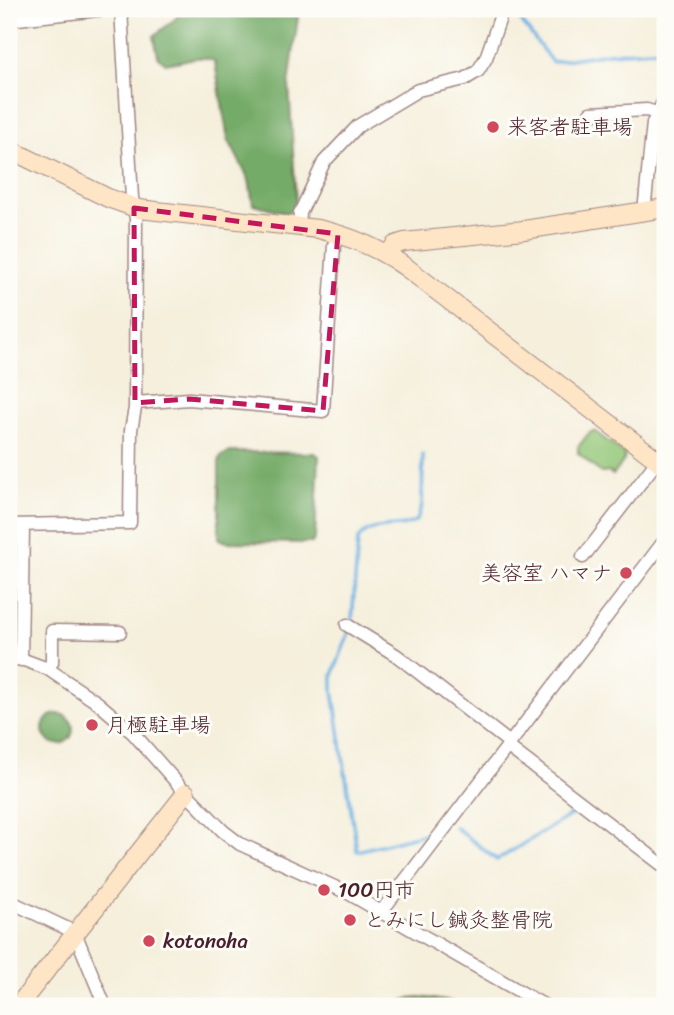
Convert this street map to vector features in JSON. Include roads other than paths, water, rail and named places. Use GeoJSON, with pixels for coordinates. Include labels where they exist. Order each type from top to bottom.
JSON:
{"type":"FeatureCollection","features":[{"type":"Feature","properties":{"kind":"street"},"geometry":{"type":"LineString","coordinates":[[9,20],[107,9]]}},
{"type":"Feature","properties":{"kind":"street"},"geometry":{"type":"LineString","coordinates":[[9,525],[130,523],[131,430],[135,403],[134,208],[121,9]]}},
{"type":"Feature","properties":{"kind":"street"},"geometry":{"type":"LineString","coordinates":[[299,227],[300,213],[324,162],[358,126],[418,90],[465,79],[478,71],[486,58],[503,9]]}},
{"type":"Feature","properties":{"kind":"street"},"geometry":{"type":"LineString","coordinates":[[646,211],[653,123],[665,98]]}},
{"type":"Feature","properties":{"kind":"street"},"geometry":{"type":"LineString","coordinates":[[590,113],[647,110],[656,113]]}},
{"type":"Feature","properties":{"kind":"street"},"geometry":{"type":"LineString","coordinates":[[9,149],[134,208],[338,234],[358,240],[388,255],[661,463],[583,557]]}},
{"type":"Feature","properties":{"kind":"street"},"geometry":{"type":"LineString","coordinates":[[388,255],[396,245],[404,242],[524,230],[665,208]]}},
{"type":"Feature","properties":{"kind":"street"},"geometry":{"type":"LineString","coordinates":[[135,403],[178,399],[323,411],[334,244],[338,234]]}},
{"type":"Feature","properties":{"kind":"street"},"geometry":{"type":"LineString","coordinates":[[23,524],[15,659],[48,669],[80,689],[116,717],[223,831],[240,844],[341,889],[545,1006]]}},
{"type":"Feature","properties":{"kind":"street"},"geometry":{"type":"LineString","coordinates":[[381,912],[665,540]]}},
{"type":"Feature","properties":{"kind":"street"},"geometry":{"type":"LineString","coordinates":[[347,625],[396,655],[665,867]]}},
{"type":"Feature","properties":{"kind":"street"},"geometry":{"type":"LineString","coordinates":[[48,669],[52,662],[52,631],[120,632]]}},
{"type":"Feature","properties":{"kind":"street"},"geometry":{"type":"LineString","coordinates":[[21,1005],[186,793]]}},
{"type":"Feature","properties":{"kind":"street"},"geometry":{"type":"LineString","coordinates":[[9,901],[68,929],[74,935],[105,1006]]}},
{"type":"Feature","properties":{"kind":"waterway"},"geometry":{"type":"LineString","coordinates":[[509,9],[515,13],[552,62],[608,53],[665,49]]}},
{"type":"Feature","properties":{"kind":"waterway"},"geometry":{"type":"LineString","coordinates":[[352,621],[358,540],[370,530],[417,520],[422,506],[423,455]]}},
{"type":"Feature","properties":{"kind":"waterway"},"geometry":{"type":"LineString","coordinates":[[349,632],[333,675],[333,690],[357,851],[436,831]]}},
{"type":"Feature","properties":{"kind":"waterway"},"geometry":{"type":"LineString","coordinates":[[455,827],[497,860],[582,808]]}},
{"type":"Feature","properties":{"kind":"place","name":"来客者駐車場"},"geometry":{"type":"Point","coordinates":[493,127]}},
{"type":"Feature","properties":{"kind":"place","name":"美容室 ハマナ"},"geometry":{"type":"Point","coordinates":[626,573]}},
{"type":"Feature","properties":{"kind":"place","name":"月極駐車場"},"geometry":{"type":"Point","coordinates":[92,725]}},
{"type":"Feature","properties":{"kind":"place","name":"100円市"},"geometry":{"type":"Point","coordinates":[324,890]}},
{"type":"Feature","properties":{"kind":"place","name":"とみにし鍼灸整骨院"},"geometry":{"type":"Point","coordinates":[350,920]}},
{"type":"Feature","properties":{"kind":"place","name":"kotonoha"},"geometry":{"type":"Point","coordinates":[149,941]}}]}
